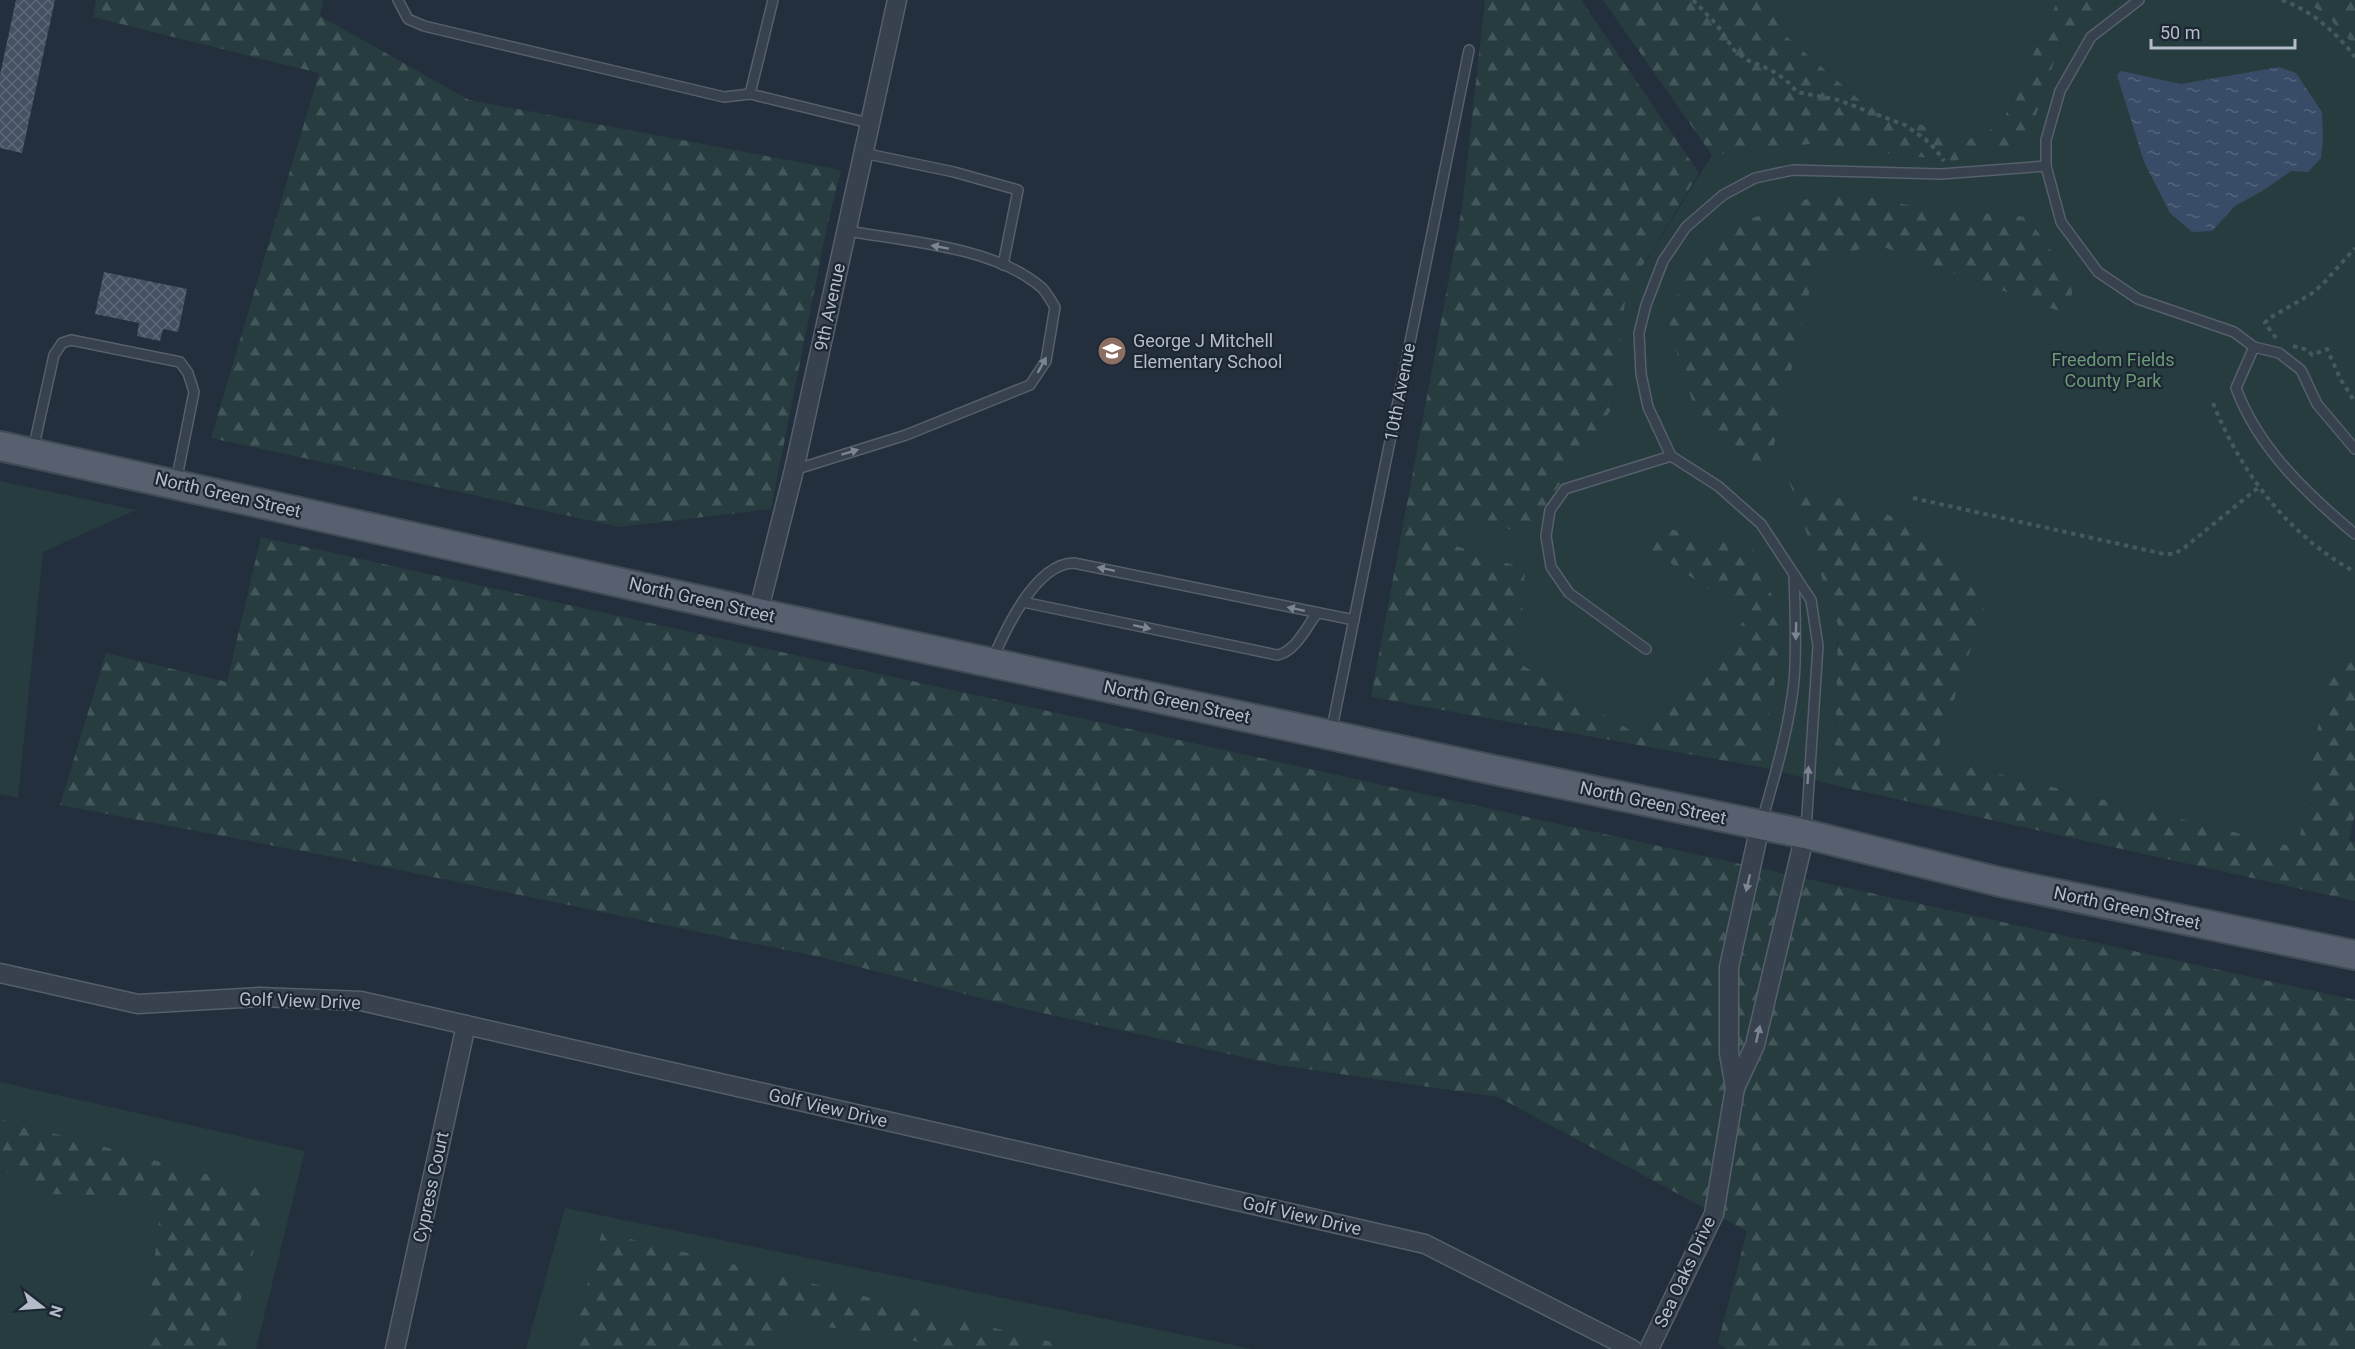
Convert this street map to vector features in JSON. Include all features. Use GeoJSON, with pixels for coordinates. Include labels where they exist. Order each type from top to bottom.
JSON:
{"type":"FeatureCollection","features":[{"type":"Feature","properties":{"kind":"main road","name":"North Green Street"},"geometry":{"type":"LineString","coordinates":[[0,446],[758,613],[1806,834],[2000,882],[2355,955]]}},
{"type":"Feature","properties":{"kind":"street","name":"9th Avenue"},"geometry":{"type":"LineString","coordinates":[[758,613],[794,471],[897,0]]}},
{"type":"Feature","properties":{"kind":"street","name":"Sea Oaks Drive"},"geometry":{"type":"LineString","coordinates":[[1735,1088],[1729,1053],[1729,967],[1761,826]]}},
{"type":"Feature","properties":{"kind":"street","name":"Sea Oaks Drive"},"geometry":{"type":"LineString","coordinates":[[1649,1349],[1714,1214],[1735,1088],[1755,1045],[1806,834]]}},
{"type":"Feature","properties":{"kind":"street","name":"Golf View Drive"},"geometry":{"type":"LineString","coordinates":[[0,973],[138,1004],[260,997],[361,1001],[1425,1244],[1632,1349]]}},
{"type":"Feature","properties":{"kind":"street","name":"Cypress Court"},"geometry":{"type":"LineString","coordinates":[[395,1349],[466,1025]]}},
{"type":"Feature","properties":{"kind":"lane"},"geometry":{"type":"LineString","coordinates":[[398,0],[408,19],[424,26],[724,97],[750,94],[870,123]]}},
{"type":"Feature","properties":{"kind":"lane"},"geometry":{"type":"LineString","coordinates":[[750,94],[773,0]]}},
{"type":"Feature","properties":{"kind":"lane"},"geometry":{"type":"LineString","coordinates":[[2139,0],[2091,37],[2060,91],[2046,140],[2046,166],[2061,222],[2098,272],[2138,300],[2234,332],[2254,347],[2279,353],[2301,370],[2317,404],[2355,449]]}},
{"type":"Feature","properties":{"kind":"lane","name":"10th Avenue"},"geometry":{"type":"LineString","coordinates":[[1331,734],[1469,50]]}},
{"type":"Feature","properties":{"kind":"lane"},"geometry":{"type":"LineString","coordinates":[[863,153],[954,172],[1018,190],[1003,265]]}},
{"type":"Feature","properties":{"kind":"lane"},"geometry":{"type":"LineString","coordinates":[[1806,834],[1818,646],[1811,600],[1761,524],[1718,486],[1671,456],[1648,407],[1641,374],[1639,333],[1646,305],[1663,261],[1686,227],[1723,195],[1755,178],[1793,170],[1952,174],[2046,166]]}},
{"type":"Feature","properties":{"kind":"lane"},"geometry":{"type":"LineString","coordinates":[[794,471],[906,435],[1030,385],[1046,361],[1056,307],[1042,288],[1003,265],[978,254],[847,231]]}},
{"type":"Feature","properties":{"kind":"lane"},"geometry":{"type":"LineString","coordinates":[[32,453],[54,355],[62,343],[71,340],[180,362],[188,373],[194,392],[176,484]]}},
{"type":"Feature","properties":{"kind":"lane"},"geometry":{"type":"LineString","coordinates":[[2254,347],[2236,388],[2245,412],[2292,477],[2355,534]]}},
{"type":"Feature","properties":{"kind":"lane"},"geometry":{"type":"LineString","coordinates":[[1646,649],[1569,593],[1551,567],[1546,536],[1550,510],[1565,489],[1671,456]]}},
{"type":"Feature","properties":{"kind":"lane"},"geometry":{"type":"LineString","coordinates":[[991,663],[1016,609],[1053,568],[1064,563],[1074,563],[1354,620]]}},
{"type":"Feature","properties":{"kind":"lane"},"geometry":{"type":"LineString","coordinates":[[1761,826],[1788,723],[1794,680],[1796,625],[1794,573]]}},
{"type":"Feature","properties":{"kind":"lane"},"geometry":{"type":"LineString","coordinates":[[1023,602],[1277,655],[1286,654],[1292,648],[1317,613]]}},
{"type":"Feature","properties":{"kind":"path"},"geometry":{"type":"LineString","coordinates":[[1693,0],[1717,26],[1734,50],[1747,60],[1771,70],[1797,92],[1838,100],[1905,125],[1936,150],[1952,174]]}},
{"type":"Feature","properties":{"kind":"path"},"geometry":{"type":"LineString","coordinates":[[2282,0],[2310,13],[2319,20],[2355,57]]}},
{"type":"Feature","properties":{"kind":"path"},"geometry":{"type":"LineString","coordinates":[[2281,342],[2265,323],[2268,319],[2323,285],[2355,248]]}},
{"type":"Feature","properties":{"kind":"path"},"geometry":{"type":"LineString","coordinates":[[2289,344],[2308,350],[2312,354],[2327,349],[2341,380],[2355,402]]}},
{"type":"Feature","properties":{"kind":"path"},"geometry":{"type":"LineString","coordinates":[[2212,403],[2236,453],[2282,516],[2326,554],[2355,572]]}},
{"type":"Feature","properties":{"kind":"path"},"geometry":{"type":"LineString","coordinates":[[1913,498],[2164,554],[2174,554],[2259,487]]}},
{"type":"Feature","properties":{"kind":"green space"},"geometry":{"type":"Polygon","coordinates":[[[96,0],[323,0],[320,16],[469,100],[841,170],[827,226],[771,509],[620,527],[211,438],[319,73],[93,17],[96,0]]]}},
{"type":"Feature","properties":{"kind":"green space"},"geometry":{"type":"Polygon","coordinates":[[[1485,0],[1581,0],[1699,173],[1626,293],[1613,407],[1528,531],[1460,524],[1453,545],[1525,569],[1519,663],[1643,738],[1748,616],[1647,547],[1666,528],[1754,550],[1784,627],[1760,767],[1371,697],[1462,208],[1485,0]]]}},
{"type":"Feature","properties":{"kind":"green space"},"geometry":{"type":"Polygon","coordinates":[[[1603,0],[1769,0],[1787,37],[1863,103],[1965,141],[2001,125],[2058,0],[2121,0],[2062,38],[2027,142],[1953,161],[1810,144],[1712,155],[1603,0]]]}},
{"type":"Feature","properties":{"kind":"green space"},"geometry":{"type":"Polygon","coordinates":[[[1769,0],[2058,0],[2001,125],[1965,141],[1863,103],[1787,37],[1769,0]]]}},
{"type":"Feature","properties":{"kind":"green space","name":"Freedom Fields County Park"},"geometry":{"type":"Polygon","coordinates":[[[2121,0],[2303,0],[2326,15],[2355,46],[2355,663],[2329,659],[2298,848],[1935,758],[1990,590],[1924,527],[1790,481],[1838,625],[1834,785],[1760,767],[1784,627],[1647,547],[1748,616],[1643,738],[1519,663],[1525,569],[1453,546],[1459,524],[1613,407],[1626,293],[1712,155],[1810,144],[1953,161],[2027,142],[2062,38],[2121,0]]]}},
{"type":"Feature","properties":{"kind":"green space"},"geometry":{"type":"Polygon","coordinates":[[[2303,0],[2355,0],[2355,46],[2326,15],[2303,0]]]}},
{"type":"Feature","properties":{"kind":"green space"},"geometry":{"type":"Polygon","coordinates":[[[1833,190],[1923,208],[2027,217],[2073,281],[2070,315],[1875,244],[1816,263],[1765,484],[1700,426],[1669,328],[1687,259],[1744,221],[1833,190]]]}},
{"type":"Feature","properties":{"kind":"green space"},"geometry":{"type":"Polygon","coordinates":[[[0,481],[136,510],[43,552],[18,798],[0,794],[0,481]]]}},
{"type":"Feature","properties":{"kind":"green space"},"geometry":{"type":"Polygon","coordinates":[[[1789,481],[1924,527],[1990,590],[1935,758],[2298,848],[2329,659],[2355,663],[2355,814],[2349,840],[2355,842],[2355,901],[1834,785],[1838,625],[1789,481]]]}},
{"type":"Feature","properties":{"kind":"green space"},"geometry":{"type":"Polygon","coordinates":[[[261,537],[2355,1000],[2355,1349],[1727,1349],[1718,1343],[1747,1231],[1498,1097],[1279,1065],[1020,1008],[820,957],[380,866],[60,805],[106,653],[227,682],[261,537]]]}},
{"type":"Feature","properties":{"kind":"green space"},"geometry":{"type":"Polygon","coordinates":[[[0,1082],[305,1151],[256,1349],[0,1349],[0,1082]]]}},
{"type":"Feature","properties":{"kind":"green space"},"geometry":{"type":"Polygon","coordinates":[[[0,1119],[269,1191],[228,1349],[144,1349],[162,1196],[41,1194],[0,1168],[0,1119]]]}},
{"type":"Feature","properties":{"kind":"green space"},"geometry":{"type":"Polygon","coordinates":[[[565,1208],[1252,1349],[526,1349],[565,1208]]]}},
{"type":"Feature","properties":{"kind":"green space"},"geometry":{"type":"Polygon","coordinates":[[[602,1232],[1080,1349],[950,1349],[945,1346],[791,1321],[758,1349],[569,1349],[602,1232]]]}},
{"type":"Feature","properties":{"kind":"water"},"geometry":{"type":"Polygon","coordinates":[[[2279,67],[2296,73],[2322,112],[2321,158],[2308,172],[2291,171],[2264,190],[2235,206],[2212,231],[2192,232],[2170,213],[2144,162],[2117,75],[2121,71],[2181,84],[2279,67]]]}},
{"type":"Feature","properties":{"kind":"building"},"geometry":{"type":"Polygon","coordinates":[[[16,0],[55,0],[22,153],[0,148],[0,75],[16,0]]]}},
{"type":"Feature","properties":{"kind":"building"},"geometry":{"type":"Polygon","coordinates":[[[104,272],[187,289],[178,332],[163,329],[160,341],[137,336],[139,323],[95,314],[104,272]]]}},
{"type":"Feature","properties":{"kind":"place","name":"George J Mitchell Elementary School"},"geometry":{"type":"Point","coordinates":[1112,351]}}]}
